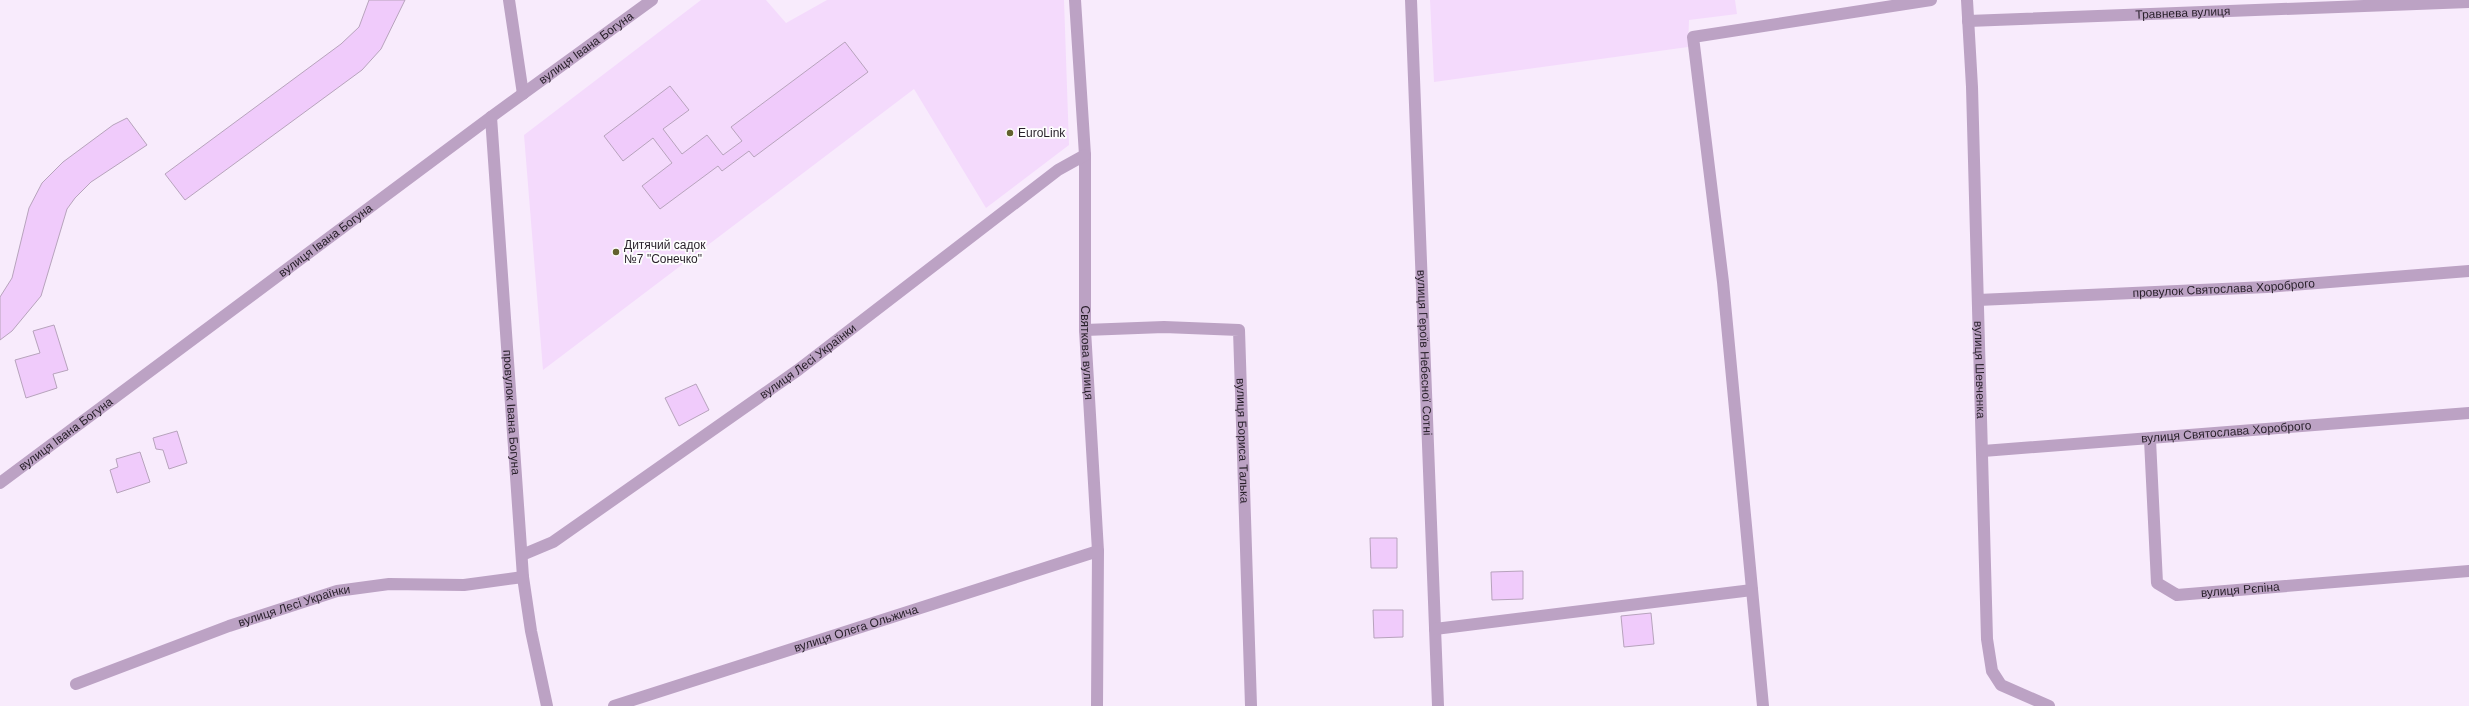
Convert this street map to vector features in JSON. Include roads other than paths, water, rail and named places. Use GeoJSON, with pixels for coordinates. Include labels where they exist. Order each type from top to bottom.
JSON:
{"type":"FeatureCollection","features":[{"type":"Feature","properties":{"kind":"street"},"geometry":{"type":"LineString","coordinates":[[509,0],[523,94]]}},
{"type":"Feature","properties":{"kind":"street","name":"вулиця Івана Богуна"},"geometry":{"type":"LineString","coordinates":[[0,483],[491,117],[652,0]]}},
{"type":"Feature","properties":{"kind":"street","name":"Святкова вулиця"},"geometry":{"type":"LineString","coordinates":[[1075,0],[1085,155],[1085,330],[1098,551],[1097,706]]}},
{"type":"Feature","properties":{"kind":"street","name":"вулиця Героїв Небесної Сотні"},"geometry":{"type":"LineString","coordinates":[[1411,0],[1438,706]]}},
{"type":"Feature","properties":{"kind":"street"},"geometry":{"type":"LineString","coordinates":[[1763,706],[1723,282],[1693,37],[1931,0]]}},
{"type":"Feature","properties":{"kind":"street","name":"вулиця Шевченка"},"geometry":{"type":"LineString","coordinates":[[1967,0],[1983,451],[1987,639],[1992,671],[2001,685],[2049,706]]}},
{"type":"Feature","properties":{"kind":"street","name":"Травнева вулиця"},"geometry":{"type":"LineString","coordinates":[[1968,21],[2469,2]]}},
{"type":"Feature","properties":{"kind":"street","name":"провулок Івана Богуна"},"geometry":{"type":"LineString","coordinates":[[491,117],[523,577],[531,631],[547,706]]}},
{"type":"Feature","properties":{"kind":"street","name":"вулиця Лесі Українки"},"geometry":{"type":"LineString","coordinates":[[522,555],[553,542],[798,370],[1058,170],[1085,155]]}},
{"type":"Feature","properties":{"kind":"street","name":"провулок Святослава Хороброго"},"geometry":{"type":"LineString","coordinates":[[1978,300],[2267,288],[2469,271]]}},
{"type":"Feature","properties":{"kind":"street","name":"вулиця Бориса Талька"},"geometry":{"type":"LineString","coordinates":[[1085,330],[1164,327],[1239,330],[1251,706]]}},
{"type":"Feature","properties":{"kind":"street","name":"вулиця Святослава Хороброго"},"geometry":{"type":"LineString","coordinates":[[1983,451],[2150,440],[2469,413]]}},
{"type":"Feature","properties":{"kind":"street","name":"вулиця Рєпіна"},"geometry":{"type":"LineString","coordinates":[[2150,440],[2157,583],[2177,595],[2469,571]]}},
{"type":"Feature","properties":{"kind":"street","name":"вулиця Олега Ольжича"},"geometry":{"type":"LineString","coordinates":[[614,706],[1098,551]]}},
{"type":"Feature","properties":{"kind":"street","name":"вулиця Лесі Українки"},"geometry":{"type":"LineString","coordinates":[[76,684],[229,626],[337,591],[389,584],[464,585],[523,577]]}},
{"type":"Feature","properties":{"kind":"street"},"geometry":{"type":"LineString","coordinates":[[1435,629],[1752,590]]}},
{"type":"Feature","properties":{"kind":"place","name":"EuroLink"},"geometry":{"type":"Point","coordinates":[1010,133]}},
{"type":"Feature","properties":{"kind":"place","name":"Дитячий садок №7 \"Сонечко\""},"geometry":{"type":"Point","coordinates":[616,252]}}]}
